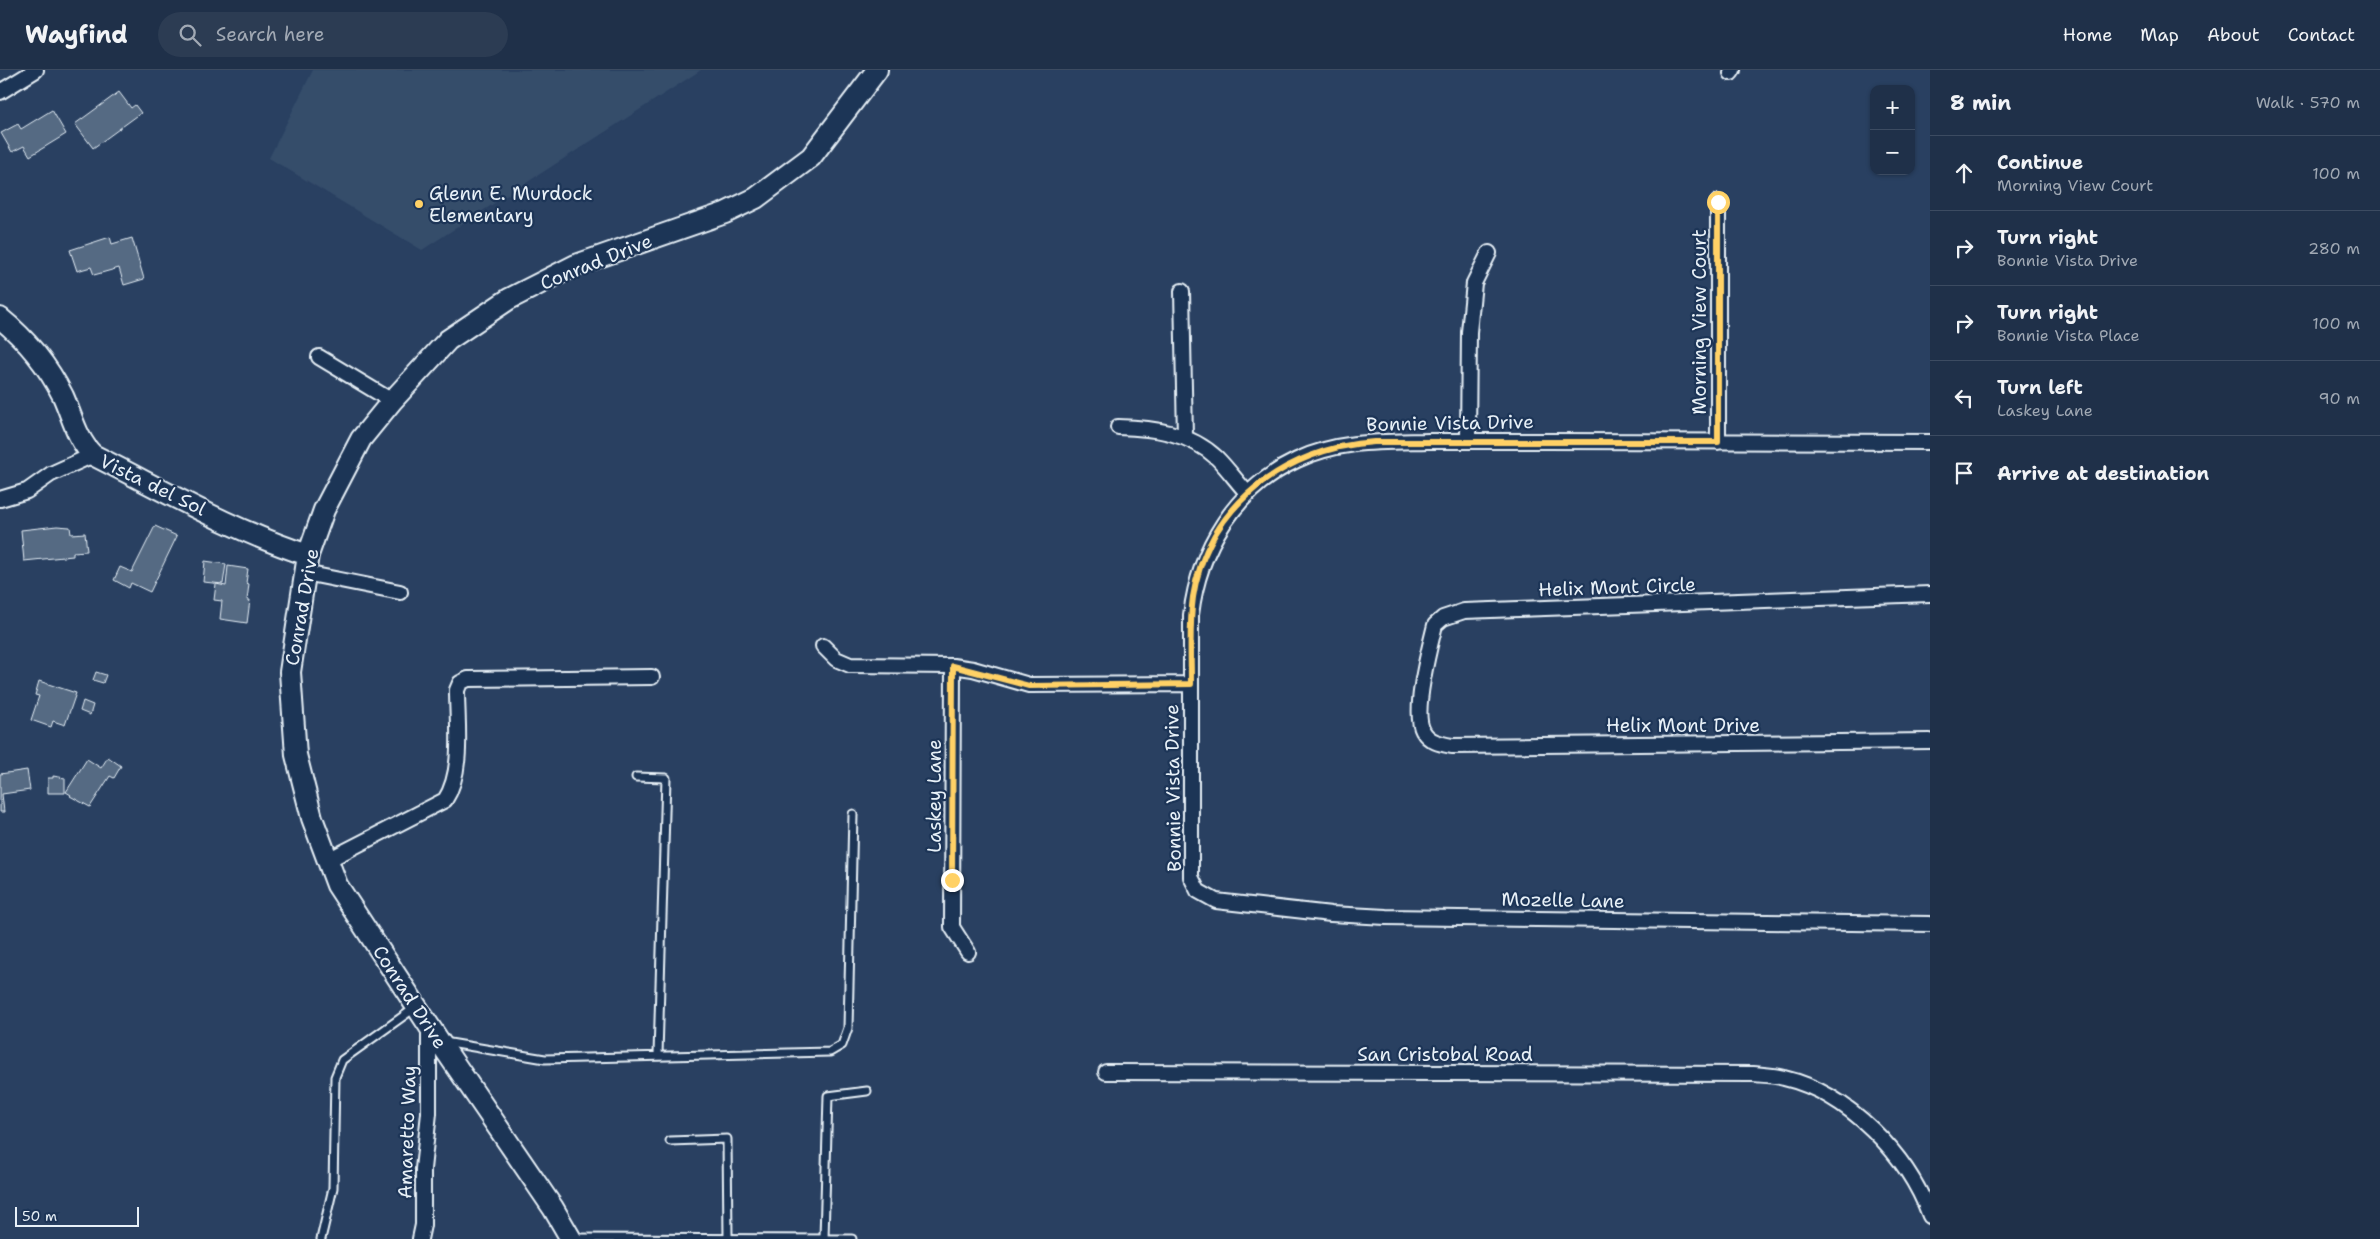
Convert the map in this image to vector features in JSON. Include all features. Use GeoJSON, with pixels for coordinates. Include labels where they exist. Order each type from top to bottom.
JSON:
{"type":"FeatureCollection","features":[{"type":"Feature","properties":{"kind":"street"},"geometry":{"type":"LineString","coordinates":[[0,92],[36,70]]}},
{"type":"Feature","properties":{"kind":"street","name":"Conrad Drive"},"geometry":{"type":"LineString","coordinates":[[571,1239],[553,1208],[416,1007],[337,885],[312,818],[296,755],[290,672],[307,564],[324,510],[361,439],[392,400],[448,340],[509,299],[576,265],[725,214],[756,198],[811,157],[878,70]]}},
{"type":"Feature","properties":{"kind":"street","name":"Morning View Court"},"geometry":{"type":"LineString","coordinates":[[1718,202],[1718,442]]}},
{"type":"Feature","properties":{"kind":"street"},"geometry":{"type":"LineString","coordinates":[[1468,440],[1469,332],[1474,283],[1489,253]]}},
{"type":"Feature","properties":{"kind":"street"},"geometry":{"type":"LineString","coordinates":[[1182,291],[1185,437]]}},
{"type":"Feature","properties":{"kind":"street"},"geometry":{"type":"LineString","coordinates":[[0,318],[24,340],[52,377],[68,408],[83,446],[93,455]]}},
{"type":"Feature","properties":{"kind":"street"},"geometry":{"type":"LineString","coordinates":[[319,357],[392,400]]}},
{"type":"Feature","properties":{"kind":"street"},"geometry":{"type":"LineString","coordinates":[[1118,427],[1152,428],[1185,437],[1216,457],[1248,494]]}},
{"type":"Feature","properties":{"kind":"street","name":"Bonnie Vista Drive"},"geometry":{"type":"LineString","coordinates":[[1198,891],[1192,877],[1191,615],[1198,577],[1204,558],[1222,524],[1248,494],[1288,465],[1334,446],[1374,442],[1468,440],[1930,442]]}},
{"type":"Feature","properties":{"kind":"street","name":"Vista del Sol"},"geometry":{"type":"LineString","coordinates":[[0,499],[27,491],[51,474],[93,455],[209,513],[284,547],[307,564]]}},
{"type":"Feature","properties":{"kind":"street"},"geometry":{"type":"LineString","coordinates":[[307,564],[400,592]]}},
{"type":"Feature","properties":{"kind":"street","name":"Helix Mont Circle"},"geometry":{"type":"LineString","coordinates":[[1437,743],[1423,732],[1419,722],[1422,680],[1435,624],[1443,618],[1464,611],[1930,594]]}},
{"type":"Feature","properties":{"kind":"street"},"geometry":{"type":"LineString","coordinates":[[823,646],[836,659],[850,665],[953,666],[1029,686],[1191,684]]}},
{"type":"Feature","properties":{"kind":"street","name":"Laskey Lane"},"geometry":{"type":"LineString","coordinates":[[953,666],[952,927],[968,952]]}},
{"type":"Feature","properties":{"kind":"street"},"geometry":{"type":"LineString","coordinates":[[328,860],[445,800],[452,788],[456,774],[457,690],[460,683],[468,678],[652,677]]}},
{"type":"Feature","properties":{"kind":"street","name":"Helix Mont Drive"},"geometry":{"type":"LineString","coordinates":[[1437,743],[1452,746],[1930,741]]}},
{"type":"Feature","properties":{"kind":"street","name":"Mozelle Lane"},"geometry":{"type":"LineString","coordinates":[[1198,891],[1216,901],[1331,914],[1386,917],[1930,924]]}},
{"type":"Feature","properties":{"kind":"street","name":"Amaretto Way"},"geometry":{"type":"LineString","coordinates":[[420,1239],[423,1226],[423,1169],[434,1033]]}},
{"type":"Feature","properties":{"kind":"street","name":"San Cristobal Road"},"geometry":{"type":"LineString","coordinates":[[1106,1072],[1743,1074],[1784,1078],[1839,1103],[1871,1128],[1903,1165],[1916,1185],[1930,1216]]}},
{"type":"Feature","properties":{"kind":"lane"},"geometry":{"type":"LineString","coordinates":[[636,777],[666,778],[658,1056]]}},
{"type":"Feature","properties":{"kind":"lane"},"geometry":{"type":"LineString","coordinates":[[434,1033],[545,1059],[830,1052],[842,1045],[848,1028],[853,814]]}},
{"type":"Feature","properties":{"kind":"lane"},"geometry":{"type":"LineString","coordinates":[[321,1239],[328,1218],[333,1188],[335,1077],[342,1060],[416,1007]]}},
{"type":"Feature","properties":{"kind":"lane"},"geometry":{"type":"LineString","coordinates":[[824,1238],[828,1096],[867,1091]]}},
{"type":"Feature","properties":{"kind":"lane"},"geometry":{"type":"LineString","coordinates":[[670,1141],[726,1139],[728,1237]]}},
{"type":"Feature","properties":{"kind":"lane"},"geometry":{"type":"LineString","coordinates":[[571,1239],[728,1237],[852,1239]]}},
{"type":"Feature","properties":{"kind":"shaded area","name":"Glenn E. Murdock Elementary"},"geometry":{"type":"Polygon","coordinates":[[[313,70],[701,70],[422,250],[269,158],[313,70]]]}},
{"type":"Feature","properties":{"kind":"building"},"geometry":{"type":"Polygon","coordinates":[[[119,92],[131,108],[135,105],[141,113],[93,148],[75,124],[119,92]]]}},
{"type":"Feature","properties":{"kind":"building"},"geometry":{"type":"Polygon","coordinates":[[[52,110],[66,134],[30,156],[24,146],[12,152],[1,133],[18,124],[21,129],[52,110]]]}},
{"type":"Feature","properties":{"kind":"building"},"geometry":{"type":"Polygon","coordinates":[[[110,237],[112,244],[132,238],[144,279],[124,285],[119,268],[94,275],[91,267],[77,271],[70,250],[110,237]]]}},
{"type":"Feature","properties":{"kind":"building"},"geometry":{"type":"Polygon","coordinates":[[[57,526],[70,527],[71,534],[85,533],[87,551],[73,552],[73,556],[24,561],[21,530],[57,526]]]}},
{"type":"Feature","properties":{"kind":"building"},"geometry":{"type":"Polygon","coordinates":[[[155,526],[177,536],[150,592],[131,583],[129,588],[114,580],[120,567],[132,572],[155,526]]]}},
{"type":"Feature","properties":{"kind":"building"},"geometry":{"type":"Polygon","coordinates":[[[205,561],[226,564],[223,584],[203,582],[205,561]]]}},
{"type":"Feature","properties":{"kind":"building"},"geometry":{"type":"Polygon","coordinates":[[[228,566],[248,569],[246,583],[249,584],[247,600],[250,600],[247,623],[220,619],[222,601],[214,600],[216,584],[226,586],[228,566]]]}},
{"type":"Feature","properties":{"kind":"building"},"geometry":{"type":"Polygon","coordinates":[[[96,672],[106,675],[103,683],[93,680],[96,672]]]}},
{"type":"Feature","properties":{"kind":"building"},"geometry":{"type":"Polygon","coordinates":[[[39,681],[76,693],[65,725],[53,721],[51,727],[31,720],[39,696],[35,695],[39,681]]]}},
{"type":"Feature","properties":{"kind":"building"},"geometry":{"type":"Polygon","coordinates":[[[83,701],[93,705],[90,715],[80,711],[83,701]]]}},
{"type":"Feature","properties":{"kind":"building"},"geometry":{"type":"Polygon","coordinates":[[[108,757],[121,766],[114,778],[110,776],[90,807],[66,792],[87,759],[101,768],[108,757]]]}},
{"type":"Feature","properties":{"kind":"building"},"geometry":{"type":"Polygon","coordinates":[[[27,770],[30,790],[2,794],[4,812],[0,812],[0,774],[27,770]]]}},
{"type":"Feature","properties":{"kind":"building"},"geometry":{"type":"Polygon","coordinates":[[[53,776],[65,778],[65,793],[48,793],[48,778],[53,778],[53,776]]]}},
{"type":"Feature","properties":{"kind":"place","name":"Glenn E. Murdock Elementary"},"geometry":{"type":"Point","coordinates":[419,204]}},
{"type":"Feature","properties":{"kind":"route"},"geometry":{"type":"LineString","coordinates":[[952,880],[953,666],[973,669],[1029,686],[1191,684],[1191,615],[1193,596],[1204,558],[1212,540],[1234,508],[1248,494],[1263,481],[1296,460],[1334,446],[1374,442],[1468,440],[1718,442],[1718,202]]}}]}
